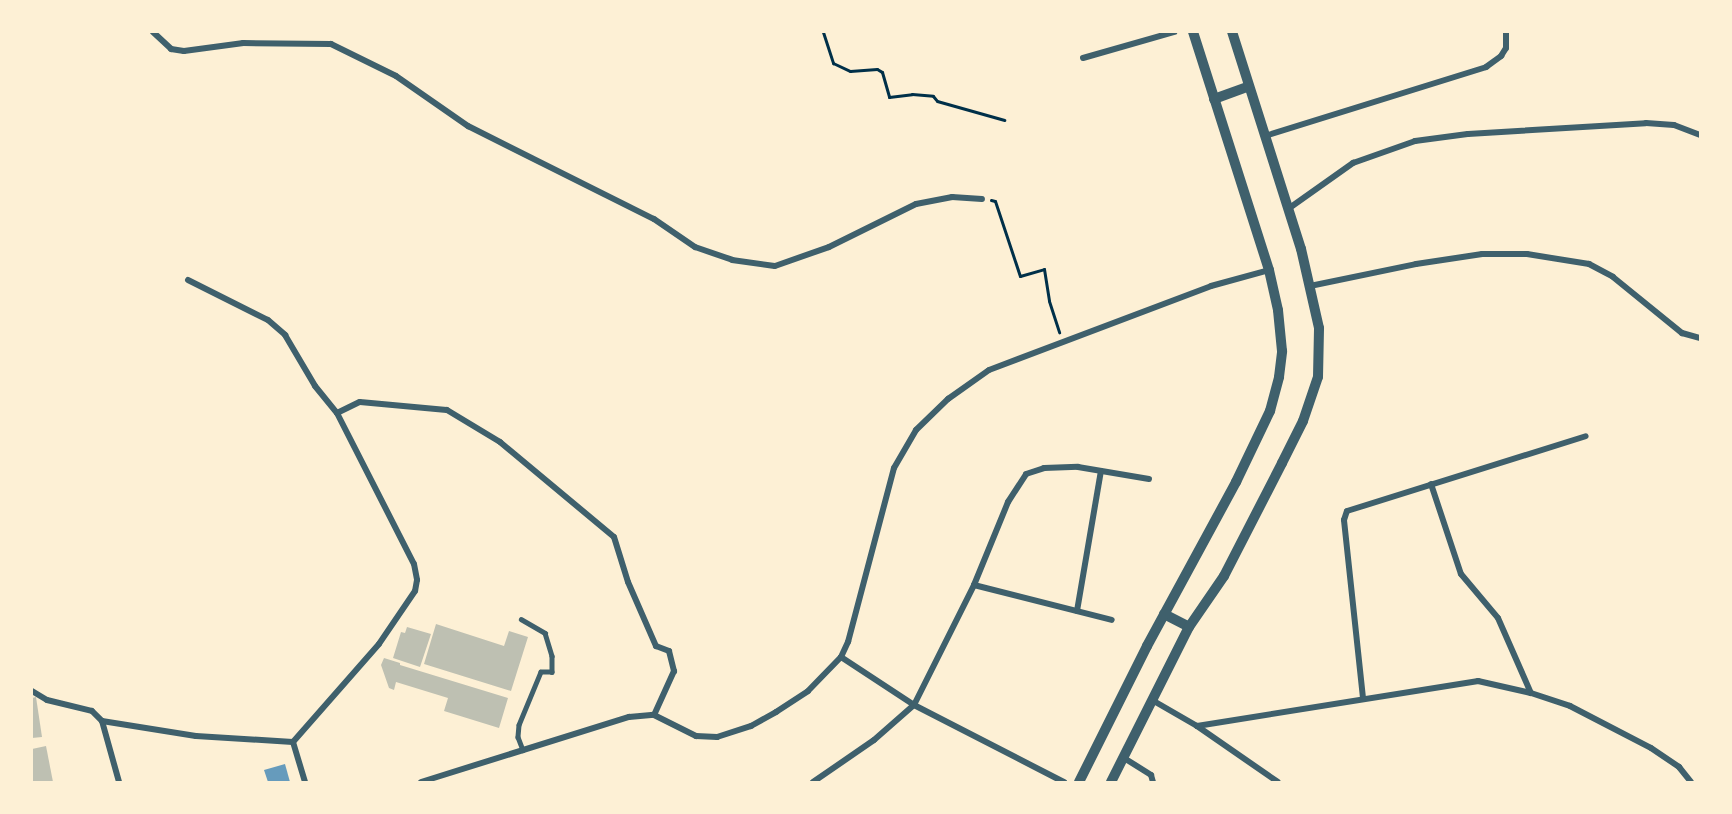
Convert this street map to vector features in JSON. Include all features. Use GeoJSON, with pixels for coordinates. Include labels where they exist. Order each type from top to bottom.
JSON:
{"type":"FeatureCollection","features":[{"type":"Feature","properties":{"kind":"street"},"geometry":{"type":"LineString","coordinates":[[153,32],[171,48],[184,51],[243,43],[331,44],[396,76],[468,126],[654,219],[695,247],[732,260],[775,267],[829,247],[916,204],[952,197],[982,199]]}},
{"type":"Feature","properties":{"kind":"street"},"geometry":{"type":"LineString","coordinates":[[1083,58],[1174,32]]}},
{"type":"Feature","properties":{"kind":"street"},"geometry":{"type":"LineString","coordinates":[[1079,783],[1270,411],[1279,377],[1282,351],[1278,310],[1269,270],[1193,32]]}},
{"type":"Feature","properties":{"kind":"street"},"geometry":{"type":"LineString","coordinates":[[1111,783],[1189,627],[1224,576],[1303,421],[1318,377],[1319,328],[1310,286],[1232,32]]}},
{"type":"Feature","properties":{"kind":"street"},"geometry":{"type":"LineString","coordinates":[[1265,136],[1486,67],[1501,56],[1506,48],[1506,32]]}},
{"type":"Feature","properties":{"kind":"street"},"geometry":{"type":"LineString","coordinates":[[1214,99],[1250,86]]}},
{"type":"Feature","properties":{"kind":"street"},"geometry":{"type":"LineString","coordinates":[[1287,210],[1353,163],[1414,141],[1468,134],[1646,123],[1674,125],[1701,135]]}},
{"type":"Feature","properties":{"kind":"street"},"geometry":{"type":"LineString","coordinates":[[1310,286],[1416,264],[1482,254],[1527,254],[1589,264],[1613,277],[1682,333],[1701,338]]}},
{"type":"Feature","properties":{"kind":"street"},"geometry":{"type":"LineString","coordinates":[[421,783],[629,717],[654,715],[696,736],[717,737],[751,726],[776,712],[808,691],[841,657],[848,642],[894,468],[916,430],[948,399],[989,370],[1211,286],[1269,270]]}},
{"type":"Feature","properties":{"kind":"street"},"geometry":{"type":"LineString","coordinates":[[189,280],[268,320],[285,335],[315,386],[337,413],[414,564],[417,580],[415,591],[379,644],[292,741]]}},
{"type":"Feature","properties":{"kind":"street"},"geometry":{"type":"LineString","coordinates":[[337,413],[360,402],[447,410],[500,442],[614,537],[628,582],[656,646],[669,651],[674,671],[654,715]]}},
{"type":"Feature","properties":{"kind":"street"},"geometry":{"type":"LineString","coordinates":[[1362,698],[1345,515],[1350,508],[1586,436]]}},
{"type":"Feature","properties":{"kind":"street"},"geometry":{"type":"LineString","coordinates":[[813,783],[874,740],[914,705],[974,585],[1008,502],[1026,474],[1044,468],[1078,467],[1149,479]]}},
{"type":"Feature","properties":{"kind":"street"},"geometry":{"type":"LineString","coordinates":[[1077,611],[1101,471]]}},
{"type":"Feature","properties":{"kind":"street"},"geometry":{"type":"LineString","coordinates":[[1431,484],[1461,574],[1498,618],[1531,693]]}},
{"type":"Feature","properties":{"kind":"street"},"geometry":{"type":"LineString","coordinates":[[974,585],[1112,620]]}},
{"type":"Feature","properties":{"kind":"street"},"geometry":{"type":"LineString","coordinates":[[1164,614],[1189,627]]}},
{"type":"Feature","properties":{"kind":"street"},"geometry":{"type":"LineString","coordinates":[[841,657],[914,705],[1064,783]]}},
{"type":"Feature","properties":{"kind":"street"},"geometry":{"type":"LineString","coordinates":[[1197,726],[1478,681],[1531,693],[1570,706],[1651,748],[1679,767],[1691,783]]}},
{"type":"Feature","properties":{"kind":"street"},"geometry":{"type":"LineString","coordinates":[[32,691],[47,700],[92,711],[102,722],[119,783]]}},
{"type":"Feature","properties":{"kind":"street"},"geometry":{"type":"LineString","coordinates":[[1152,700],[1197,726],[1278,783]]}},
{"type":"Feature","properties":{"kind":"street"},"geometry":{"type":"LineString","coordinates":[[102,722],[196,736],[292,741]]}},
{"type":"Feature","properties":{"kind":"street"},"geometry":{"type":"LineString","coordinates":[[292,741],[304,783]]}},
{"type":"Feature","properties":{"kind":"street"},"geometry":{"type":"LineString","coordinates":[[1124,758],[1151,775],[1153,783]]}},
{"type":"Feature","properties":{"kind":"lane"},"geometry":{"type":"LineString","coordinates":[[520,620],[545,633],[552,656],[552,672],[541,672],[519,725],[518,737],[523,750]]}},
{"type":"Feature","properties":{"kind":"path"},"geometry":{"type":"LineString","coordinates":[[823,32],[833,63],[850,70],[877,69],[882,72],[889,97],[912,94],[933,96],[937,101],[1004,120]]}},
{"type":"Feature","properties":{"kind":"path"},"geometry":{"type":"LineString","coordinates":[[982,199],[995,201],[1020,276],[1044,269],[1049,301],[1063,342]]}},
{"type":"Feature","properties":{"kind":"water"},"geometry":{"type":"Polygon","coordinates":[[[285,764],[290,782],[268,782],[264,770],[285,764]]]}},
{"type":"Feature","properties":{"kind":"building"},"geometry":{"type":"Polygon","coordinates":[[[436,624],[504,646],[509,631],[528,637],[511,691],[424,664],[436,624]]]}},
{"type":"Feature","properties":{"kind":"building"},"geometry":{"type":"Polygon","coordinates":[[[407,627],[431,634],[420,667],[393,658],[401,632],[405,633],[407,627]]]}},
{"type":"Feature","properties":{"kind":"building"},"geometry":{"type":"Polygon","coordinates":[[[384,658],[508,698],[499,728],[444,711],[448,698],[396,682],[394,690],[389,688],[381,665],[384,658]]]}},
{"type":"Feature","properties":{"kind":"building"},"geometry":{"type":"Polygon","coordinates":[[[36,697],[42,737],[32,738],[32,698],[36,697]]]}},
{"type":"Feature","properties":{"kind":"building"},"geometry":{"type":"Polygon","coordinates":[[[46,746],[53,782],[32,782],[32,749],[46,746]]]}}]}
